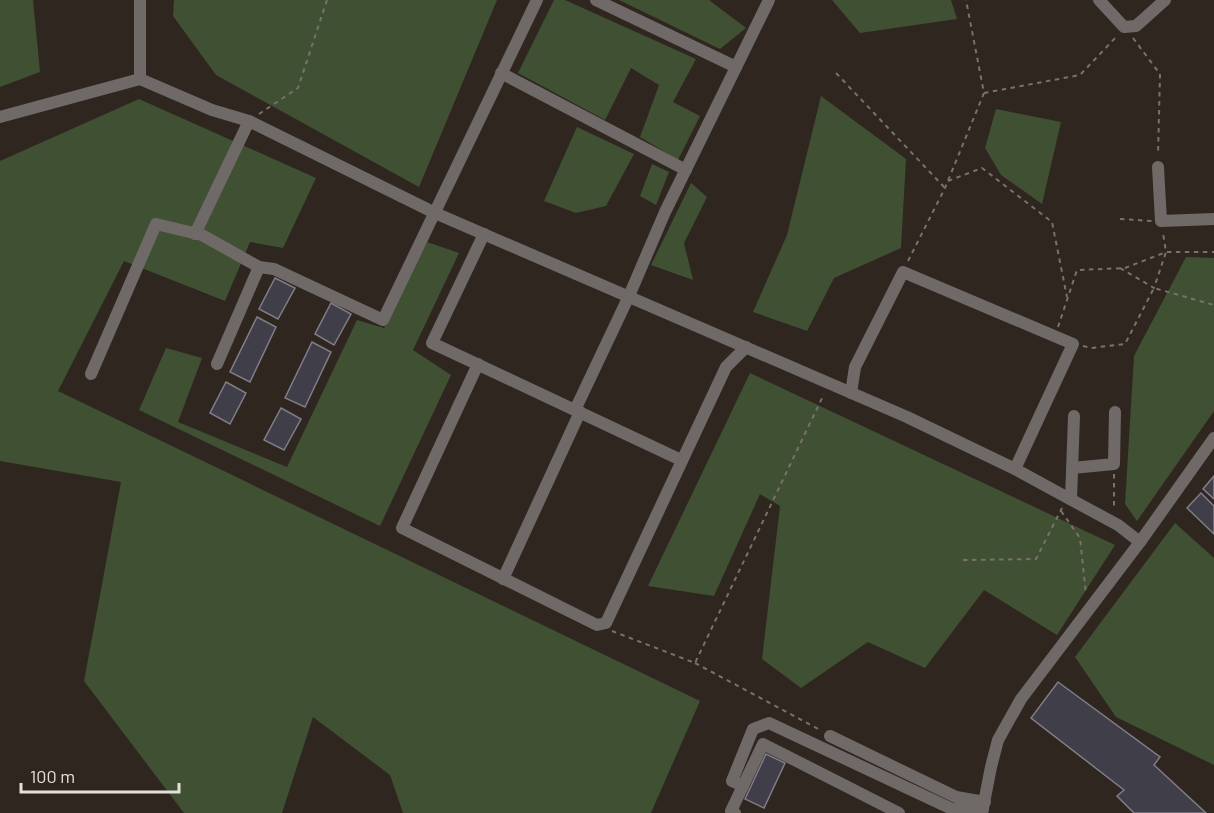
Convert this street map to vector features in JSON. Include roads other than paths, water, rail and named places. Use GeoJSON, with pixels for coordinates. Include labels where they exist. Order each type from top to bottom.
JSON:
{"type":"FeatureCollection","features":[{"type":"Feature","properties":{"kind":"street"},"geometry":{"type":"LineString","coordinates":[[140,0],[140,79]]}},
{"type":"Feature","properties":{"kind":"street"},"geometry":{"type":"LineString","coordinates":[[91,374],[156,224],[202,235],[259,267],[274,269],[383,320],[537,0]]}},
{"type":"Feature","properties":{"kind":"street"},"geometry":{"type":"LineString","coordinates":[[597,0],[736,67]]}},
{"type":"Feature","properties":{"kind":"street"},"geometry":{"type":"LineString","coordinates":[[503,579],[665,212],[769,0]]}},
{"type":"Feature","properties":{"kind":"street"},"geometry":{"type":"LineString","coordinates":[[1099,0],[1124,27],[1136,26],[1165,0]]}},
{"type":"Feature","properties":{"kind":"street"},"geometry":{"type":"LineString","coordinates":[[501,73],[686,170]]}},
{"type":"Feature","properties":{"kind":"street"},"geometry":{"type":"LineString","coordinates":[[0,117],[140,79],[212,110],[249,121],[435,213],[907,417],[1015,469],[1114,522],[1140,542]]}},
{"type":"Feature","properties":{"kind":"street"},"geometry":{"type":"LineString","coordinates":[[195,234],[249,121]]}},
{"type":"Feature","properties":{"kind":"street"},"geometry":{"type":"LineString","coordinates":[[1158,167],[1161,221],[1214,219]]}},
{"type":"Feature","properties":{"kind":"street"},"geometry":{"type":"LineString","coordinates":[[484,234],[432,343],[681,460]]}},
{"type":"Feature","properties":{"kind":"street"},"geometry":{"type":"LineString","coordinates":[[217,364],[259,267]]}},
{"type":"Feature","properties":{"kind":"street"},"geometry":{"type":"LineString","coordinates":[[851,393],[855,367],[903,272],[1055,336],[1072,344],[1015,469]]}},
{"type":"Feature","properties":{"kind":"street"},"geometry":{"type":"LineString","coordinates":[[478,364],[402,528],[597,625],[606,623],[726,367],[746,347]]}},
{"type":"Feature","properties":{"kind":"street"},"geometry":{"type":"LineString","coordinates":[[1072,468],[1114,464],[1115,412]]}},
{"type":"Feature","properties":{"kind":"street"},"geometry":{"type":"LineString","coordinates":[[1069,498],[1074,416]]}},
{"type":"Feature","properties":{"kind":"street"},"geometry":{"type":"LineString","coordinates":[[984,808],[998,740],[1021,699],[1140,542],[1214,438]]}},
{"type":"Feature","properties":{"kind":"street"},"geometry":{"type":"LineString","coordinates":[[743,786],[732,781],[753,729],[769,723],[952,809],[984,808]]}},
{"type":"Feature","properties":{"kind":"street"},"geometry":{"type":"LineString","coordinates":[[830,736],[956,797],[984,808]]}},
{"type":"Feature","properties":{"kind":"street"},"geometry":{"type":"LineString","coordinates":[[735,813],[731,811],[763,744],[899,813]]}}]}
